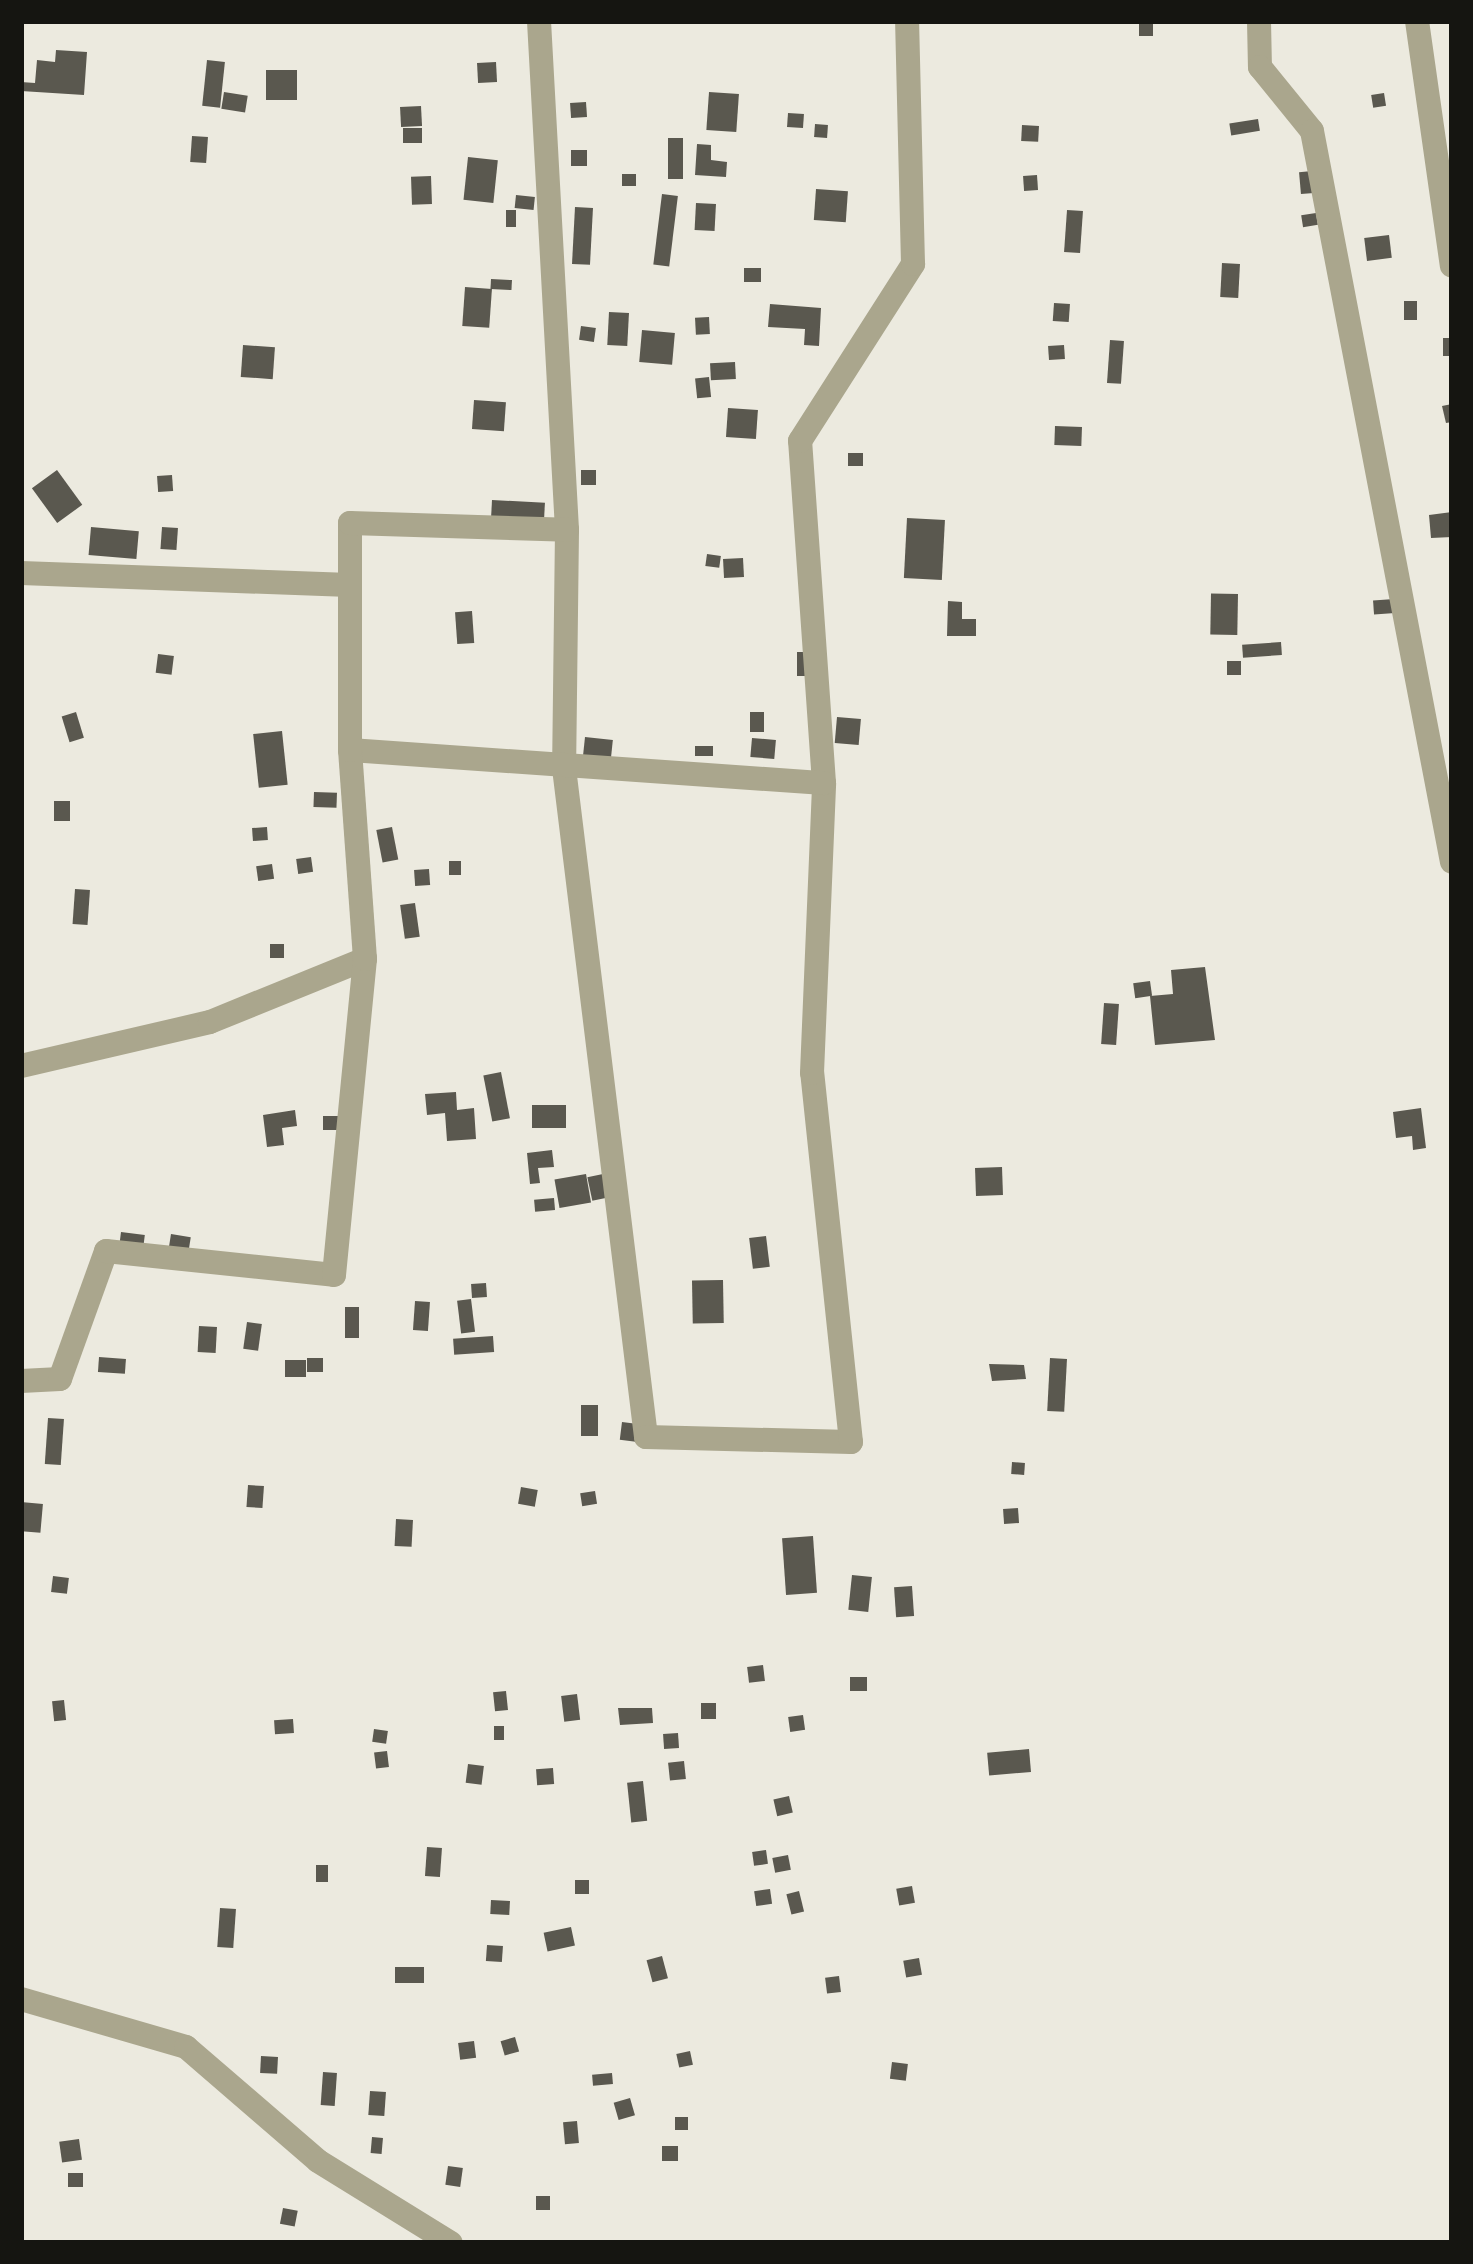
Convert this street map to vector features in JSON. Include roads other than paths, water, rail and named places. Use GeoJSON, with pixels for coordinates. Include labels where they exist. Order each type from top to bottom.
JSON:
{"type":"FeatureCollection","features":[{"type":"Feature","properties":{"kind":"street"},"geometry":{"type":"LineString","coordinates":[[539,21],[567,530],[564,768],[646,1437],[851,1442],[812,1073],[824,783],[800,441],[913,264],[907,21]]}},
{"type":"Feature","properties":{"kind":"street"},"geometry":{"type":"LineString","coordinates":[[1259,21],[1260,67],[1312,131],[1452,862]]}},
{"type":"Feature","properties":{"kind":"street"},"geometry":{"type":"LineString","coordinates":[[1418,21],[1452,266]]}},
{"type":"Feature","properties":{"kind":"street"},"geometry":{"type":"LineString","coordinates":[[21,1381],[60,1379],[106,1251],[334,1275],[365,959],[350,750],[350,523],[567,530]]}},
{"type":"Feature","properties":{"kind":"street"},"geometry":{"type":"LineString","coordinates":[[21,573],[350,585]]}},
{"type":"Feature","properties":{"kind":"street"},"geometry":{"type":"LineString","coordinates":[[350,750],[824,783]]}},
{"type":"Feature","properties":{"kind":"street"},"geometry":{"type":"LineString","coordinates":[[21,1066],[210,1022],[365,959]]}},
{"type":"Feature","properties":{"kind":"street"},"geometry":{"type":"LineString","coordinates":[[21,2000],[186,2047],[318,2161],[452,2243]]}}]}
